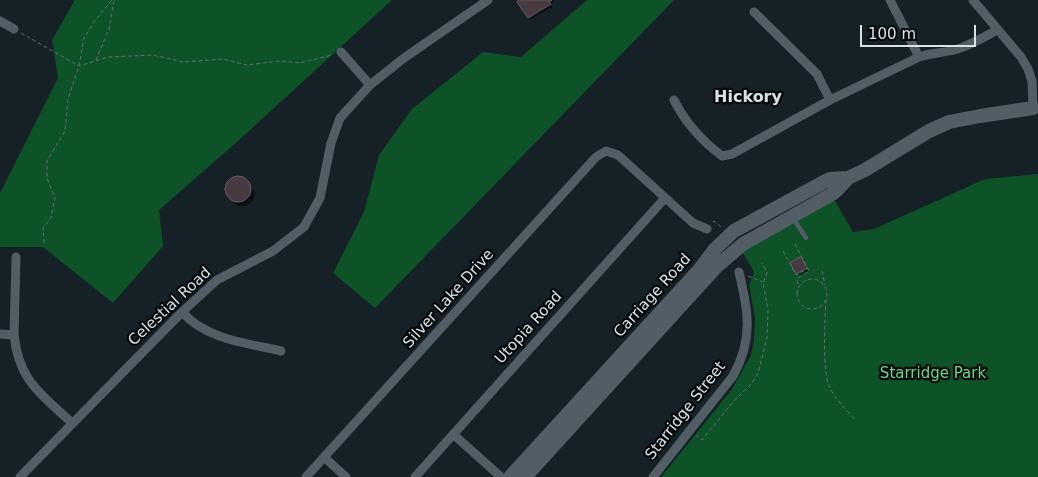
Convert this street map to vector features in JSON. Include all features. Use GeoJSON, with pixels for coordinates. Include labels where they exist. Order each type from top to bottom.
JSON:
{"type":"FeatureCollection","features":[{"type":"Feature","properties":{"kind":"street","name":"Celestial Road"},"geometry":{"type":"LineString","coordinates":[[20,477],[182,312],[217,280],[273,251],[304,227],[320,198],[331,143],[340,118],[370,85],[404,58],[488,0]]}},
{"type":"Feature","properties":{"kind":"street"},"geometry":{"type":"LineString","coordinates":[[890,0],[919,57]]}},
{"type":"Feature","properties":{"kind":"street"},"geometry":{"type":"LineString","coordinates":[[972,0],[1021,57],[1032,81],[1035,108]]}},
{"type":"Feature","properties":{"kind":"street"},"geometry":{"type":"LineString","coordinates":[[754,12],[817,74],[830,100]]}},
{"type":"Feature","properties":{"kind":"street"},"geometry":{"type":"LineString","coordinates":[[0,21],[14,30]]}},
{"type":"Feature","properties":{"kind":"street"},"geometry":{"type":"LineString","coordinates":[[674,100],[683,117],[714,150],[722,156],[732,154],[830,100],[919,57],[970,45],[997,30]]}},
{"type":"Feature","properties":{"kind":"street"},"geometry":{"type":"LineString","coordinates":[[342,53],[370,85]]}},
{"type":"Feature","properties":{"kind":"street","name":"Carriage Road"},"geometry":{"type":"LineString","coordinates":[[525,477],[698,279],[725,238],[751,220],[830,179],[848,178],[865,170],[929,131],[949,122],[1035,108]]}},
{"type":"Feature","properties":{"kind":"street","name":"Silver Lake Drive"},"geometry":{"type":"LineString","coordinates":[[306,477],[596,156],[606,152],[618,155],[665,198]]}},
{"type":"Feature","properties":{"kind":"street","name":"Carriage Road"},"geometry":{"type":"LineString","coordinates":[[510,477],[698,279],[716,267],[743,244],[832,194],[848,178]]}},
{"type":"Feature","properties":{"kind":"street"},"geometry":{"type":"LineString","coordinates":[[665,198],[693,223],[707,229]]}},
{"type":"Feature","properties":{"kind":"street","name":"Utopia Road"},"geometry":{"type":"LineString","coordinates":[[415,477],[665,198]]}},
{"type":"Feature","properties":{"kind":"street"},"geometry":{"type":"LineString","coordinates":[[784,203],[792,216]]}},
{"type":"Feature","properties":{"kind":"street"},"geometry":{"type":"LineString","coordinates":[[16,257],[14,335],[21,366],[33,388],[72,423]]}},
{"type":"Feature","properties":{"kind":"street","name":"Starridge Street"},"geometry":{"type":"LineString","coordinates":[[652,477],[733,376],[738,367],[746,340],[748,312],[739,272]]}},
{"type":"Feature","properties":{"kind":"street"},"geometry":{"type":"LineString","coordinates":[[182,312],[188,319],[208,332],[224,338],[282,350]]}},
{"type":"Feature","properties":{"kind":"street"},"geometry":{"type":"LineString","coordinates":[[0,334],[14,335]]}},
{"type":"Feature","properties":{"kind":"street"},"geometry":{"type":"LineString","coordinates":[[453,434],[501,477]]}},
{"type":"Feature","properties":{"kind":"street"},"geometry":{"type":"LineString","coordinates":[[324,457],[346,477]]}},
{"type":"Feature","properties":{"kind":"lane"},"geometry":{"type":"LineString","coordinates":[[792,216],[806,238]]}},
{"type":"Feature","properties":{"kind":"path"},"geometry":{"type":"LineString","coordinates":[[96,61],[109,29],[113,0]]}},
{"type":"Feature","properties":{"kind":"path"},"geometry":{"type":"LineString","coordinates":[[44,242],[43,228],[51,218],[55,198],[47,178],[48,161],[65,131],[68,99],[79,66],[84,38],[96,19],[113,0]]}},
{"type":"Feature","properties":{"kind":"path"},"geometry":{"type":"LineString","coordinates":[[14,30],[79,66],[108,57],[153,55],[182,62],[223,59],[246,65],[281,60],[300,63],[334,55],[338,59],[342,53]]}},
{"type":"Feature","properties":{"kind":"path"},"geometry":{"type":"LineString","coordinates":[[707,229],[714,221],[726,231]]}},
{"type":"Feature","properties":{"kind":"path"},"geometry":{"type":"LineString","coordinates":[[795,244],[808,269]]}},
{"type":"Feature","properties":{"kind":"path"},"geometry":{"type":"LineString","coordinates":[[783,251],[796,275],[808,269]]}},
{"type":"Feature","properties":{"kind":"path"},"geometry":{"type":"LineString","coordinates":[[799,286],[797,280],[809,271],[808,269]]}},
{"type":"Feature","properties":{"kind":"path"},"geometry":{"type":"LineString","coordinates":[[822,270],[827,290],[825,342],[828,382],[843,407],[854,420]]}},
{"type":"Feature","properties":{"kind":"path"},"geometry":{"type":"LineString","coordinates":[[751,277],[763,283]]}},
{"type":"Feature","properties":{"kind":"path"},"geometry":{"type":"LineString","coordinates":[[825,286],[812,278],[803,282],[796,294],[797,300],[809,309],[819,308],[826,300]]}},
{"type":"Feature","properties":{"kind":"green space"},"geometry":{"type":"Polygon","coordinates":[[[75,0],[392,0],[238,141],[159,210],[163,246],[113,303],[43,247],[0,247],[0,193],[58,78],[52,40],[75,0]]]}},
{"type":"Feature","properties":{"kind":"green space"},"geometry":{"type":"Polygon","coordinates":[[[587,0],[674,0],[375,308],[333,273],[364,212],[379,155],[412,109],[483,52],[521,57],[587,0]]]}},
{"type":"Feature","properties":{"kind":"green space","name":"Starridge Park"},"geometry":{"type":"Polygon","coordinates":[[[1038,174],[1038,477],[661,477],[732,389],[751,355],[755,318],[749,285],[754,272],[742,251],[834,199],[853,232],[874,229],[985,179],[1038,174]]]}},
{"type":"Feature","properties":{"kind":"building"},"geometry":{"type":"Polygon","coordinates":[[[520,0],[552,0],[549,2],[551,4],[528,18],[517,2],[520,0]]]}},
{"type":"Feature","properties":{"kind":"building"},"geometry":{"type":"Polygon","coordinates":[[[238,176],[247,180],[251,189],[247,198],[238,202],[229,198],[225,189],[229,180],[238,176]]]}},
{"type":"Feature","properties":{"kind":"building"},"geometry":{"type":"Polygon","coordinates":[[[801,257],[807,268],[796,274],[790,263],[801,257]]]}},
{"type":"Feature","properties":{"kind":"district","name":"Hickory"},"geometry":{"type":"Point","coordinates":[748,98]}}]}
